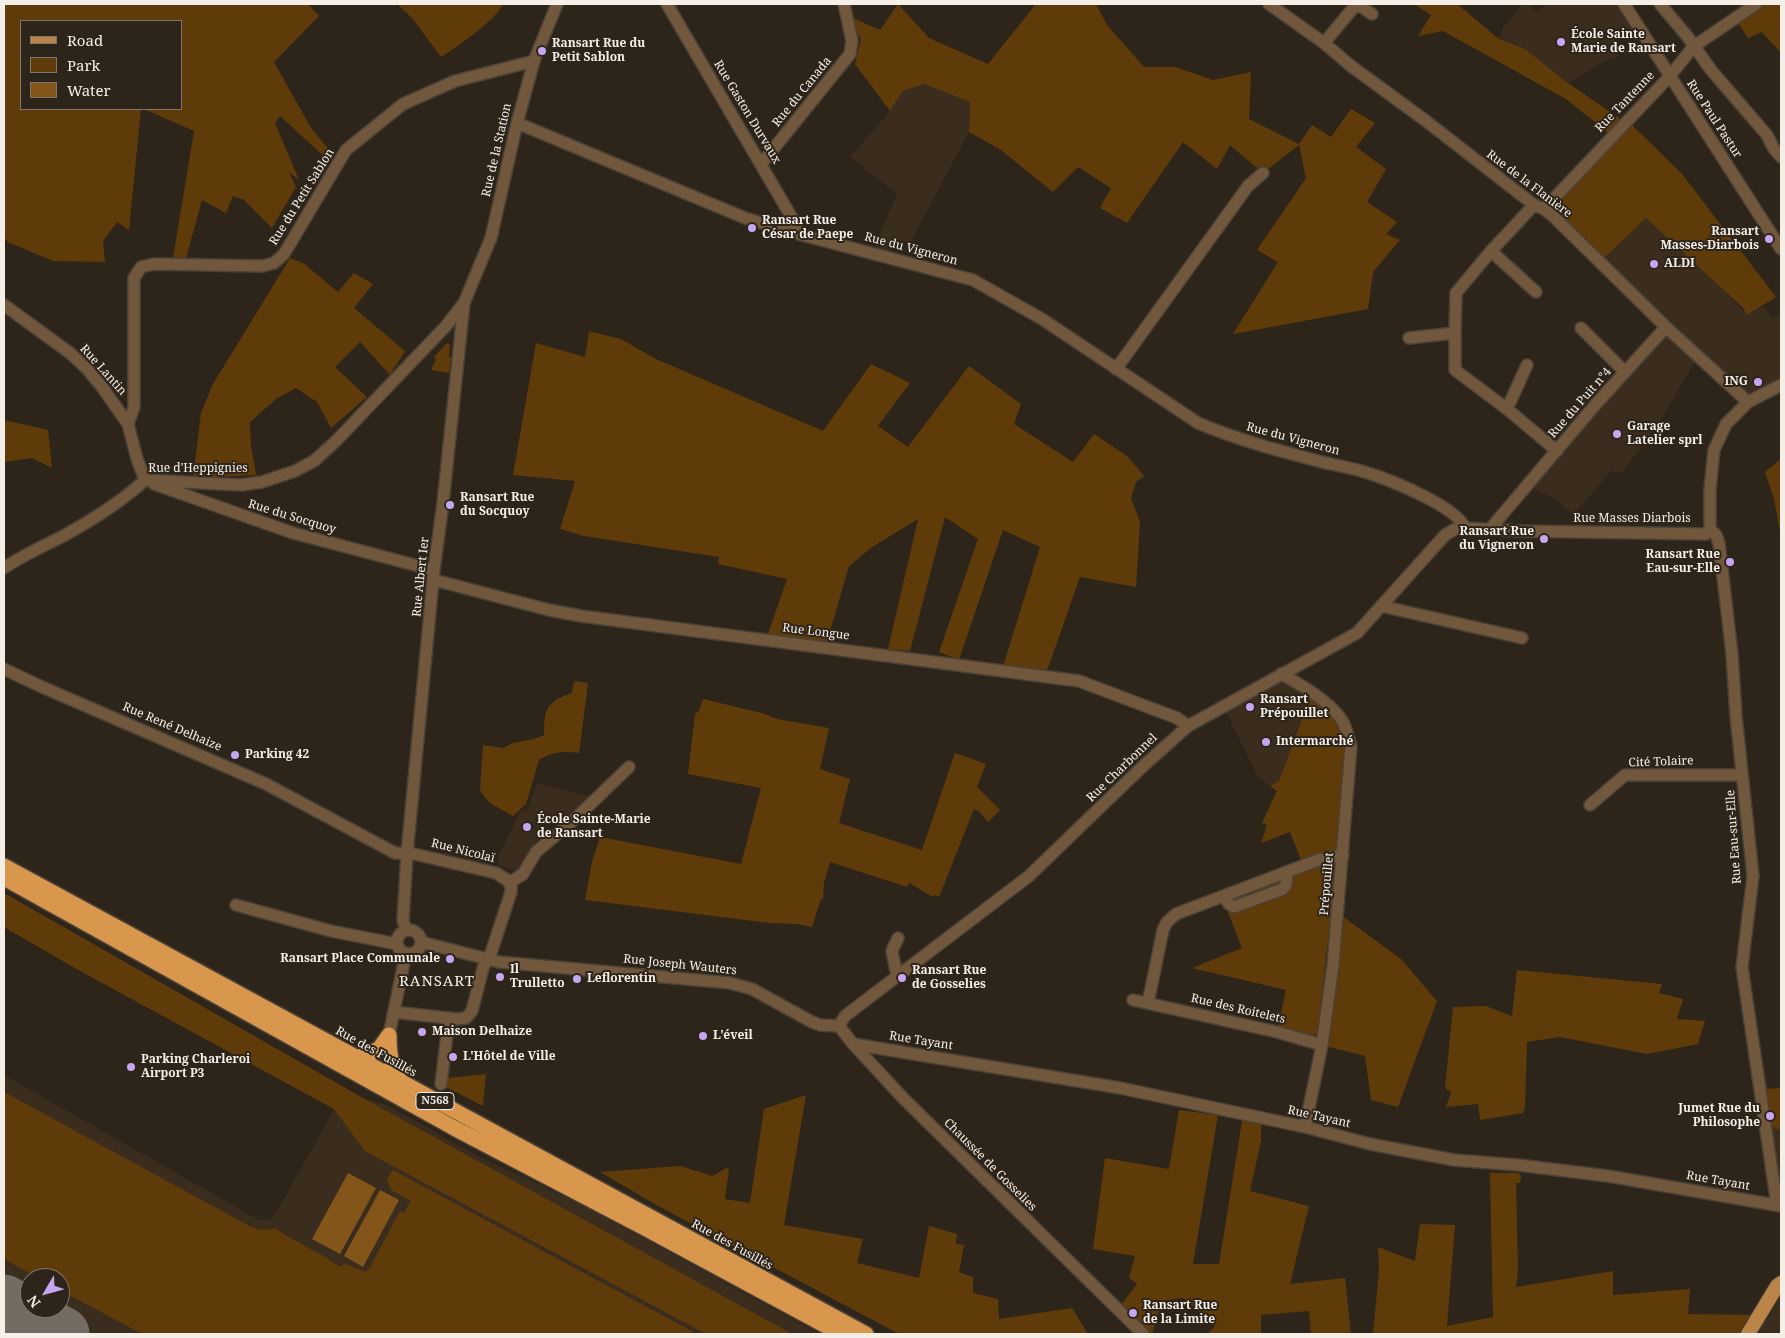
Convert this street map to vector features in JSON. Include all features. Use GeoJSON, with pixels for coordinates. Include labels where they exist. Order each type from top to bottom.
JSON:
{"type":"FeatureCollection","features":[{"type":"Feature","properties":{"kind":"highway","name":"Rue des Fusillés"},"geometry":{"type":"LineString","coordinates":[[4,866],[866,1334]]}},
{"type":"Feature","properties":{"kind":"highway","name":"N568"},"geometry":{"type":"LineString","coordinates":[[4,878],[454,1128],[841,1334]]}},
{"type":"Feature","properties":{"kind":"highway"},"geometry":{"type":"LineString","coordinates":[[358,1058],[379,1049],[389,1035]]}},
{"type":"Feature","properties":{"kind":"highway"},"geometry":{"type":"LineString","coordinates":[[389,1035],[389,1055],[396,1074],[402,1083]]}},
{"type":"Feature","properties":{"kind":"main road"},"geometry":{"type":"LineString","coordinates":[[1748,1334],[1777,1286],[1781,1283]]}},
{"type":"Feature","properties":{"kind":"street","name":"Rue de la Station"},"geometry":{"type":"LineString","coordinates":[[464,303],[490,238],[516,123],[534,61],[557,4]]}},
{"type":"Feature","properties":{"kind":"street","name":"Rue Gaston Durvaux"},"geometry":{"type":"LineString","coordinates":[[667,4],[762,163],[802,235]]}},
{"type":"Feature","properties":{"kind":"street","name":"Rue du Canada"},"geometry":{"type":"LineString","coordinates":[[762,163],[850,54],[852,41],[844,4]]}},
{"type":"Feature","properties":{"kind":"street","name":"Rue de la Flanière"},"geometry":{"type":"LineString","coordinates":[[1269,4],[1561,224],[1666,327],[1748,402]]}},
{"type":"Feature","properties":{"kind":"street","name":"Rue Paul Pastur"},"geometry":{"type":"LineString","coordinates":[[1624,4],[1781,249]]}},
{"type":"Feature","properties":{"kind":"street"},"geometry":{"type":"LineString","coordinates":[[1660,4],[1766,135],[1781,157]]}},
{"type":"Feature","properties":{"kind":"street","name":"Rue Tantenne"},"geometry":{"type":"LineString","coordinates":[[1539,207],[1670,76],[1693,47],[1756,4]]}},
{"type":"Feature","properties":{"kind":"street"},"geometry":{"type":"LineString","coordinates":[[1324,44],[1354,6],[1360,6],[1372,14]]}},
{"type":"Feature","properties":{"kind":"street","name":"Rue du Petit Sablon"},"geometry":{"type":"LineString","coordinates":[[128,424],[134,406],[134,278],[141,267],[154,264],[263,266],[274,263],[284,254],[346,150],[403,104],[455,80],[534,61]]}},
{"type":"Feature","properties":{"kind":"street","name":"Rue du Vigneron"},"geometry":{"type":"LineString","coordinates":[[516,123],[744,218],[973,280],[1042,319],[1198,424],[1224,435],[1373,474],[1423,496],[1448,510],[1460,520],[1465,528]]}},
{"type":"Feature","properties":{"kind":"street"},"geometry":{"type":"LineString","coordinates":[[1116,368],[1248,186],[1263,173]]}},
{"type":"Feature","properties":{"kind":"street","name":"Rue du Puit n°4"},"geometry":{"type":"LineString","coordinates":[[1539,207],[1492,251],[1456,293],[1455,370],[1507,409],[1556,451]]}},
{"type":"Feature","properties":{"kind":"street"},"geometry":{"type":"LineString","coordinates":[[1492,251],[1536,292]]}},
{"type":"Feature","properties":{"kind":"street","name":"Rue d'Heppignies"},"geometry":{"type":"LineString","coordinates":[[4,568],[101,514],[130,494],[145,480],[220,485],[250,484],[274,479],[314,461],[343,435],[420,355],[464,303]]}},
{"type":"Feature","properties":{"kind":"street","name":"Rue Albert Ier"},"geometry":{"type":"LineString","coordinates":[[406,930],[403,920],[407,854],[434,575],[464,303]]}},
{"type":"Feature","properties":{"kind":"street","name":"Rue Lantin"},"geometry":{"type":"LineString","coordinates":[[4,305],[70,353],[116,404],[128,424],[137,459],[145,480]]}},
{"type":"Feature","properties":{"kind":"street","name":"Rue du Puit n°4"},"geometry":{"type":"LineString","coordinates":[[1490,529],[1666,327]]}},
{"type":"Feature","properties":{"kind":"street","name":"Rue du Puit n°4"},"geometry":{"type":"LineString","coordinates":[[1580,328],[1625,372]]}},
{"type":"Feature","properties":{"kind":"street"},"geometry":{"type":"LineString","coordinates":[[1409,338],[1455,332]]}},
{"type":"Feature","properties":{"kind":"street"},"geometry":{"type":"LineString","coordinates":[[1507,409],[1527,364]]}},
{"type":"Feature","properties":{"kind":"street"},"geometry":{"type":"LineString","coordinates":[[1710,529],[1714,450],[1726,424],[1748,402],[1781,386]]}},
{"type":"Feature","properties":{"kind":"street","name":"Rue du Socquoy"},"geometry":{"type":"LineString","coordinates":[[145,480],[217,508],[292,533],[434,575]]}},
{"type":"Feature","properties":{"kind":"street","name":"Rue Masses Diarbois"},"geometry":{"type":"LineString","coordinates":[[1465,528],[1562,532],[1706,534],[1710,529]]}},
{"type":"Feature","properties":{"kind":"street","name":"Rue Charbonnel"},"geometry":{"type":"LineString","coordinates":[[839,1026],[845,1016],[1029,876],[1188,726],[1357,632],[1445,535],[1465,528]]}},
{"type":"Feature","properties":{"kind":"street","name":"Rue Eau-sur-Elle"},"geometry":{"type":"LineString","coordinates":[[1710,529],[1716,535],[1719,543],[1732,654],[1753,876],[1742,967],[1779,1205]]}},
{"type":"Feature","properties":{"kind":"street","name":"Rue Longue"},"geometry":{"type":"LineString","coordinates":[[434,575],[549,610],[581,616],[1079,681],[1177,718],[1188,726]]}},
{"type":"Feature","properties":{"kind":"street"},"geometry":{"type":"LineString","coordinates":[[1381,606],[1522,638]]}},
{"type":"Feature","properties":{"kind":"street","name":"Rue René Delhaize"},"geometry":{"type":"LineString","coordinates":[[4,669],[266,784],[395,853],[407,854]]}},
{"type":"Feature","properties":{"kind":"street","name":"Prépouillet"},"geometry":{"type":"LineString","coordinates":[[1282,674],[1296,681],[1319,698],[1344,723],[1352,747],[1333,965],[1322,1045],[1305,1127]]}},
{"type":"Feature","properties":{"kind":"street"},"geometry":{"type":"LineString","coordinates":[[394,1012],[457,1020],[466,1018],[472,1011],[483,968],[510,897],[512,888],[509,882],[523,874],[536,852],[576,818],[629,767]]}},
{"type":"Feature","properties":{"kind":"street","name":"Cité Tolaire"},"geometry":{"type":"LineString","coordinates":[[1590,805],[1625,775],[1742,775]]}},
{"type":"Feature","properties":{"kind":"street","name":"Rue Nicolaï"},"geometry":{"type":"LineString","coordinates":[[407,854],[490,872],[504,877],[509,882]]}},
{"type":"Feature","properties":{"kind":"street"},"geometry":{"type":"LineString","coordinates":[[1148,1003],[1163,930],[1167,922],[1176,914],[1224,896],[1229,904],[1234,907],[1283,889],[1286,885],[1288,872],[1318,860],[1344,855]]}},
{"type":"Feature","properties":{"kind":"street"},"geometry":{"type":"LineString","coordinates":[[236,905],[331,931],[398,944]]}},
{"type":"Feature","properties":{"kind":"street"},"geometry":{"type":"LineString","coordinates":[[406,930],[416,932],[421,942],[419,950],[415,953],[406,953],[400,949],[398,944],[399,935],[406,930]]}},
{"type":"Feature","properties":{"kind":"street"},"geometry":{"type":"LineString","coordinates":[[897,976],[892,951],[898,938]]}},
{"type":"Feature","properties":{"kind":"street","name":"Rue Joseph Wauters"},"geometry":{"type":"LineString","coordinates":[[421,942],[487,960],[730,983],[752,989],[812,1022],[820,1025],[839,1026]]}},
{"type":"Feature","properties":{"kind":"street"},"geometry":{"type":"LineString","coordinates":[[389,1035],[406,953]]}},
{"type":"Feature","properties":{"kind":"street","name":"Rue des Roitelets"},"geometry":{"type":"LineString","coordinates":[[1133,1000],[1277,1032],[1322,1045]]}},
{"type":"Feature","properties":{"kind":"street"},"geometry":{"type":"LineString","coordinates":[[441,1084],[449,1018]]}},
{"type":"Feature","properties":{"kind":"street"},"geometry":{"type":"LineString","coordinates":[[839,1026],[853,1044]]}},
{"type":"Feature","properties":{"kind":"street","name":"Rue Tayant"},"geometry":{"type":"LineString","coordinates":[[853,1044],[1120,1088],[1305,1127],[1370,1144],[1454,1160],[1518,1165],[1608,1176],[1779,1205]]}},
{"type":"Feature","properties":{"kind":"street","name":"Chaussée de Gosselies"},"geometry":{"type":"LineString","coordinates":[[853,1044],[903,1098],[1143,1334]]}},
{"type":"Feature","properties":{"kind":"shaded area","name":"École Sainte Marie de Ransart"},"geometry":{"type":"Polygon","coordinates":[[[1521,4],[1530,4],[1536,12],[1548,4],[1617,4],[1634,31],[1612,45],[1620,56],[1605,61],[1568,83],[1499,40],[1502,30],[1521,4]]]}},
{"type":"Feature","properties":{"kind":"shaded area"},"geometry":{"type":"Polygon","coordinates":[[[926,84],[970,102],[969,132],[910,243],[894,238],[889,252],[874,248],[897,194],[850,157],[890,111],[903,91],[926,84]]]}},
{"type":"Feature","properties":{"kind":"shaded area"},"geometry":{"type":"Polygon","coordinates":[[[1646,218],[1711,278],[1747,315],[1764,306],[1772,317],[1781,313],[1781,385],[1748,402],[1600,262],[1646,218]]]}},
{"type":"Feature","properties":{"kind":"shaded area"},"geometry":{"type":"Polygon","coordinates":[[[1666,327],[1697,357],[1660,422],[1622,472],[1611,471],[1573,515],[1554,498],[1534,488],[1666,327]]]}},
{"type":"Feature","properties":{"kind":"shaded area"},"geometry":{"type":"Polygon","coordinates":[[[1281,674],[1311,692],[1279,781],[1270,786],[1258,777],[1226,712],[1226,704],[1281,674]]]}},
{"type":"Feature","properties":{"kind":"shaded area","name":"École Sainte-Marie de Ransart"},"geometry":{"type":"Polygon","coordinates":[[[537,783],[593,797],[564,825],[543,821],[535,849],[523,862],[521,871],[497,865],[499,855],[521,810],[527,811],[537,783]]]}},
{"type":"Feature","properties":{"kind":"shaded area"},"geometry":{"type":"Polygon","coordinates":[[[4,1075],[259,1220],[269,1220],[276,1213],[345,1090],[387,1105],[476,1155],[582,1205],[819,1334],[4,1334],[4,1075]]]}},
{"type":"Feature","properties":{"kind":"shaded area"},"geometry":{"type":"Polygon","coordinates":[[[1771,1127],[1781,1130],[1781,1197],[1771,1127]]]}},
{"type":"Feature","properties":{"kind":"shaded area"},"geometry":{"type":"Polygon","coordinates":[[[1781,1294],[1781,1334],[1765,1334],[1758,1331],[1770,1315],[1781,1294]]]}},
{"type":"Feature","properties":{"kind":"green space"},"geometry":{"type":"Polygon","coordinates":[[[4,4],[308,4],[319,16],[274,62],[311,128],[331,152],[327,159],[280,116],[275,123],[299,180],[289,172],[296,187],[272,228],[244,200],[233,196],[226,213],[202,200],[186,258],[173,258],[194,131],[146,110],[182,110],[182,20],[20,20],[20,110],[141,110],[129,230],[117,222],[103,241],[105,262],[53,261],[8,242],[4,237],[4,4]]]}},
{"type":"Feature","properties":{"kind":"green space"},"geometry":{"type":"Polygon","coordinates":[[[397,4],[503,4],[493,18],[485,25],[441,57],[412,18],[397,4]]]}},
{"type":"Feature","properties":{"kind":"green space"},"geometry":{"type":"Polygon","coordinates":[[[898,4],[929,38],[988,64],[1036,4],[1096,4],[1107,25],[1144,67],[1175,67],[1213,80],[1251,72],[1249,119],[1299,144],[1312,125],[1331,137],[1351,109],[1375,123],[1356,147],[1386,169],[1367,202],[1397,222],[1386,234],[1400,240],[1373,272],[1368,309],[1233,334],[1278,262],[1257,250],[1306,178],[1299,145],[1263,173],[1230,145],[1217,169],[1183,142],[1127,223],[1100,208],[1111,188],[1078,167],[1053,192],[1001,150],[969,132],[970,102],[925,84],[903,91],[890,111],[855,64],[861,39],[846,15],[880,30],[898,4]]]}},
{"type":"Feature","properties":{"kind":"green space"},"geometry":{"type":"Polygon","coordinates":[[[1414,4],[1457,4],[1499,39],[1525,49],[1565,81],[1625,122],[1627,120],[1682,174],[1776,297],[1747,315],[1743,308],[1646,218],[1600,262],[1546,208],[1612,136],[1566,99],[1443,31],[1418,36],[1431,15],[1414,4]]]}},
{"type":"Feature","properties":{"kind":"green space"},"geometry":{"type":"Polygon","coordinates":[[[1756,4],[1781,4],[1781,53],[1762,32],[1748,38],[1735,18],[1756,4]]]}},
{"type":"Feature","properties":{"kind":"green space"},"geometry":{"type":"Polygon","coordinates":[[[290,258],[303,263],[338,292],[354,273],[373,284],[354,308],[405,351],[390,375],[360,342],[335,367],[367,397],[331,428],[317,402],[296,388],[276,399],[250,422],[251,446],[256,475],[193,478],[201,413],[213,384],[290,258]]]}},
{"type":"Feature","properties":{"kind":"green space"},"geometry":{"type":"Polygon","coordinates":[[[589,331],[621,339],[656,359],[823,431],[871,364],[910,383],[878,426],[908,447],[969,366],[1021,404],[1014,424],[1073,462],[1094,434],[1127,456],[1144,476],[1136,482],[1131,498],[1140,522],[1136,587],[1080,577],[1048,668],[1042,673],[1003,667],[1040,547],[1003,530],[959,660],[939,652],[978,539],[945,517],[910,651],[888,649],[918,519],[872,547],[849,566],[826,645],[767,637],[787,579],[718,564],[719,557],[584,536],[560,529],[575,481],[513,475],[536,343],[585,357],[589,331]]]}},
{"type":"Feature","properties":{"kind":"green space"},"geometry":{"type":"Polygon","coordinates":[[[447,343],[450,344],[449,357],[451,358],[449,373],[431,370],[436,359],[434,357],[447,343]]]}},
{"type":"Feature","properties":{"kind":"green space"},"geometry":{"type":"Polygon","coordinates":[[[4,420],[48,430],[52,468],[32,458],[4,462],[4,420]]]}},
{"type":"Feature","properties":{"kind":"green space"},"geometry":{"type":"Polygon","coordinates":[[[1781,459],[1781,537],[1774,499],[1765,472],[1781,459]]]}},
{"type":"Feature","properties":{"kind":"green space"},"geometry":{"type":"Polygon","coordinates":[[[574,681],[588,683],[579,753],[558,753],[548,755],[539,760],[526,804],[513,816],[490,803],[480,791],[483,745],[503,748],[513,743],[544,735],[548,708],[563,696],[572,693],[574,681]]]}},
{"type":"Feature","properties":{"kind":"green space"},"geometry":{"type":"Polygon","coordinates":[[[1312,692],[1344,723],[1347,759],[1341,848],[1302,862],[1290,832],[1261,843],[1267,825],[1262,823],[1277,791],[1270,786],[1279,781],[1312,692]]]}},
{"type":"Feature","properties":{"kind":"green space"},"geometry":{"type":"Polygon","coordinates":[[[703,699],[762,713],[777,719],[829,728],[820,769],[850,779],[839,823],[922,850],[955,753],[986,764],[977,787],[1000,810],[988,822],[980,812],[974,809],[939,897],[935,895],[933,897],[909,883],[907,887],[830,862],[824,883],[823,899],[821,899],[812,927],[585,900],[592,862],[600,837],[741,864],[761,788],[688,774],[695,714],[699,711],[703,699]]]}},
{"type":"Feature","properties":{"kind":"green space"},"geometry":{"type":"Polygon","coordinates":[[[1323,859],[1336,864],[1318,1033],[1313,1036],[1278,1027],[1286,990],[1192,968],[1242,948],[1222,897],[1323,859]]]}},
{"type":"Feature","properties":{"kind":"green space"},"geometry":{"type":"Polygon","coordinates":[[[4,893],[363,1098],[792,1334],[706,1334],[365,1151],[334,1109],[80,971],[4,927],[4,893]]]}},
{"type":"Feature","properties":{"kind":"green space"},"geometry":{"type":"Polygon","coordinates":[[[1338,913],[1401,959],[1437,1001],[1398,1107],[1371,1100],[1365,1056],[1322,1045],[1338,913]]]}},
{"type":"Feature","properties":{"kind":"green space"},"geometry":{"type":"Polygon","coordinates":[[[1517,970],[1662,984],[1659,993],[1683,999],[1677,1019],[1705,1021],[1698,1044],[1647,1054],[1560,1037],[1527,1042],[1525,1107],[1523,1113],[1480,1120],[1478,1104],[1446,1107],[1451,1092],[1445,1088],[1453,1007],[1486,1006],[1512,1016],[1517,970]]]}},
{"type":"Feature","properties":{"kind":"green space"},"geometry":{"type":"Polygon","coordinates":[[[486,1074],[483,1106],[446,1087],[447,1078],[486,1074]]]}},
{"type":"Feature","properties":{"kind":"green space"},"geometry":{"type":"Polygon","coordinates":[[[1781,1088],[1781,1130],[1771,1127],[1763,1089],[1781,1088]]]}},
{"type":"Feature","properties":{"kind":"green space"},"geometry":{"type":"Polygon","coordinates":[[[4,1092],[253,1228],[264,1230],[275,1228],[341,1267],[344,1263],[365,1272],[369,1269],[400,1211],[404,1213],[411,1201],[391,1190],[387,1179],[393,1170],[697,1334],[142,1334],[70,1295],[70,1268],[20,1268],[4,1259],[4,1092]]]}},
{"type":"Feature","properties":{"kind":"green space"},"geometry":{"type":"Polygon","coordinates":[[[806,1095],[784,1225],[863,1239],[857,1263],[919,1278],[929,1226],[957,1234],[956,1244],[964,1245],[959,1272],[973,1277],[973,1293],[998,1299],[999,1319],[1072,1308],[1088,1334],[899,1334],[658,1206],[600,1172],[680,1166],[713,1176],[726,1168],[729,1169],[725,1199],[750,1203],[764,1109],[806,1095]]]}},
{"type":"Feature","properties":{"kind":"green space"},"geometry":{"type":"Polygon","coordinates":[[[1179,1110],[1218,1115],[1193,1264],[1219,1264],[1243,1115],[1261,1122],[1261,1141],[1250,1191],[1309,1206],[1290,1284],[1345,1278],[1351,1334],[1311,1334],[1309,1311],[1261,1315],[1261,1334],[1207,1334],[1215,1326],[1183,1298],[1162,1301],[1152,1334],[1122,1304],[1137,1284],[1129,1278],[1135,1256],[1093,1249],[1105,1158],[1169,1169],[1179,1110]]]}},
{"type":"Feature","properties":{"kind":"green space"},"geometry":{"type":"Polygon","coordinates":[[[1490,1173],[1519,1173],[1521,1177],[1520,1183],[1516,1183],[1518,1271],[1516,1287],[1613,1271],[1613,1295],[1690,1289],[1688,1314],[1759,1315],[1747,1334],[1373,1334],[1379,1270],[1378,1247],[1415,1261],[1420,1224],[1455,1225],[1447,1326],[1493,1317],[1490,1173]]]}},
{"type":"Feature","properties":{"kind":"water"},"geometry":{"type":"Polygon","coordinates":[[[348,1173],[376,1188],[340,1254],[312,1239],[348,1173]]]}},
{"type":"Feature","properties":{"kind":"water"},"geometry":{"type":"Polygon","coordinates":[[[380,1190],[399,1200],[363,1267],[344,1256],[380,1190]]]}},
{"type":"Feature","properties":{"kind":"runway"},"geometry":{"type":"LineString","coordinates":[[4,1302],[62,1334]]}},
{"type":"Feature","properties":{"kind":"place","name":"École Sainte Marie de Ransart"},"geometry":{"type":"Point","coordinates":[1561,42]}},
{"type":"Feature","properties":{"kind":"place","name":"Ransart Rue du Petit Sablon"},"geometry":{"type":"Point","coordinates":[542,51]}},
{"type":"Feature","properties":{"kind":"place","name":"Ransart Rue César de Paepe"},"geometry":{"type":"Point","coordinates":[752,228]}},
{"type":"Feature","properties":{"kind":"place","name":"Ransart Masses-Diarbois"},"geometry":{"type":"Point","coordinates":[1769,239]}},
{"type":"Feature","properties":{"kind":"place","name":"ALDI"},"geometry":{"type":"Point","coordinates":[1654,264]}},
{"type":"Feature","properties":{"kind":"place","name":"ING"},"geometry":{"type":"Point","coordinates":[1758,382]}},
{"type":"Feature","properties":{"kind":"place","name":"Garage Latelier sprl"},"geometry":{"type":"Point","coordinates":[1617,434]}},
{"type":"Feature","properties":{"kind":"place","name":"Ransart Rue du Socquoy"},"geometry":{"type":"Point","coordinates":[450,505]}},
{"type":"Feature","properties":{"kind":"place","name":"Ransart Rue du Vigneron"},"geometry":{"type":"Point","coordinates":[1544,539]}},
{"type":"Feature","properties":{"kind":"place","name":"Ransart Rue Eau-sur-Elle"},"geometry":{"type":"Point","coordinates":[1730,562]}},
{"type":"Feature","properties":{"kind":"place","name":"Ransart Prépouillet"},"geometry":{"type":"Point","coordinates":[1250,707]}},
{"type":"Feature","properties":{"kind":"place","name":"Intermarché"},"geometry":{"type":"Point","coordinates":[1266,742]}},
{"type":"Feature","properties":{"kind":"place","name":"Parking 42"},"geometry":{"type":"Point","coordinates":[235,755]}},
{"type":"Feature","properties":{"kind":"place","name":"École Sainte-Marie de Ransart"},"geometry":{"type":"Point","coordinates":[527,827]}},
{"type":"Feature","properties":{"kind":"place","name":"Ransart Place Communale"},"geometry":{"type":"Point","coordinates":[450,959]}},
{"type":"Feature","properties":{"kind":"place","name":"Il Trulletto"},"geometry":{"type":"Point","coordinates":[500,977]}},
{"type":"Feature","properties":{"kind":"place","name":"Ransart Rue de Gosselies"},"geometry":{"type":"Point","coordinates":[902,978]}},
{"type":"Feature","properties":{"kind":"place","name":"Leflorentin"},"geometry":{"type":"Point","coordinates":[577,979]}},
{"type":"Feature","properties":{"kind":"place","name":"Maison Delhaize"},"geometry":{"type":"Point","coordinates":[422,1032]}},
{"type":"Feature","properties":{"kind":"place","name":"L'éveil"},"geometry":{"type":"Point","coordinates":[703,1036]}},
{"type":"Feature","properties":{"kind":"place","name":"L'Hôtel de Ville"},"geometry":{"type":"Point","coordinates":[453,1057]}},
{"type":"Feature","properties":{"kind":"place","name":"Parking Charleroi Airport P3"},"geometry":{"type":"Point","coordinates":[131,1067]}},
{"type":"Feature","properties":{"kind":"place","name":"Jumet Rue du Philosophe"},"geometry":{"type":"Point","coordinates":[1770,1116]}},
{"type":"Feature","properties":{"kind":"place","name":"Ransart Rue de la Limite"},"geometry":{"type":"Point","coordinates":[1133,1313]}},
{"type":"Feature","properties":{"kind":"district","name":"RANSART"},"geometry":{"type":"Point","coordinates":[437,982]}}]}
